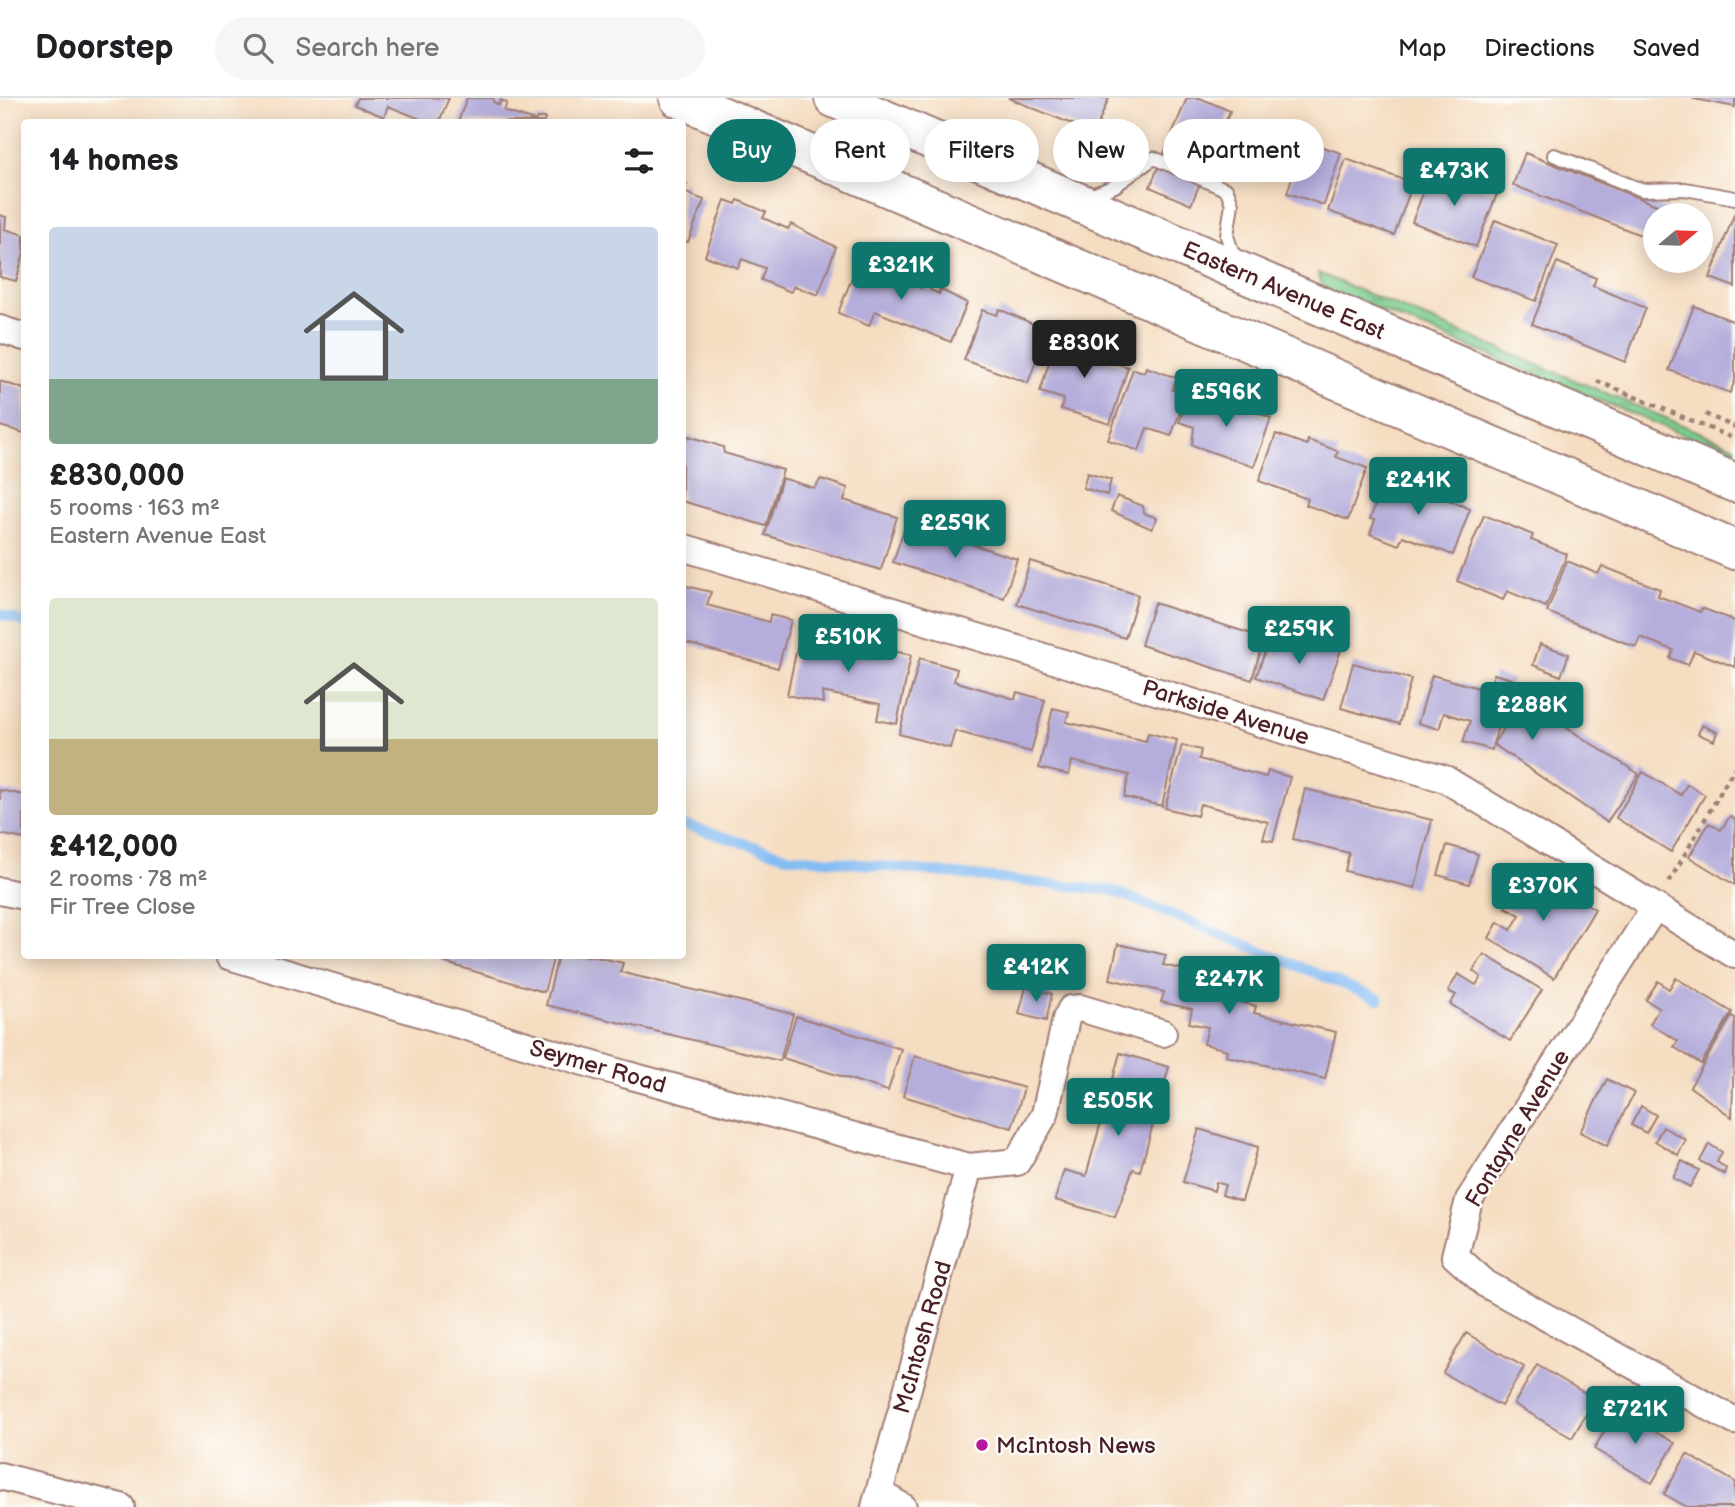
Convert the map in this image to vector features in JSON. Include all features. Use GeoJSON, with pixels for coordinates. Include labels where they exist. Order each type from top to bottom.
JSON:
{"type":"FeatureCollection","features":[{"type":"Feature","properties":{"kind":"highway"},"geometry":{"type":"LineString","coordinates":[[679,98],[1735,550]]}},
{"type":"Feature","properties":{"kind":"highway","name":"Eastern Avenue East"},"geometry":{"type":"LineString","coordinates":[[834,98],[1735,483]]}},
{"type":"Feature","properties":{"kind":"street"},"geometry":{"type":"LineString","coordinates":[[0,329],[21,336]]}},
{"type":"Feature","properties":{"kind":"street","name":"Parkside Avenue"},"geometry":{"type":"LineString","coordinates":[[686,548],[1445,779],[1654,908],[1735,954]]}},
{"type":"Feature","properties":{"kind":"street"},"geometry":{"type":"LineString","coordinates":[[0,891],[21,895]]}},
{"type":"Feature","properties":{"kind":"street","name":"Fontayne Avenue"},"geometry":{"type":"LineString","coordinates":[[1654,908],[1469,1200],[1455,1256],[1486,1284],[1735,1421]]}},
{"type":"Feature","properties":{"kind":"street","name":"Seymer Road"},"geometry":{"type":"LineString","coordinates":[[239,959],[624,1074],[969,1167]]}},
{"type":"Feature","properties":{"kind":"street"},"geometry":{"type":"LineString","coordinates":[[969,1167],[1017,1162],[1045,1114],[1071,1009],[1080,1009],[1163,1033]]}},
{"type":"Feature","properties":{"kind":"street","name":"McIntosh Road"},"geometry":{"type":"LineString","coordinates":[[877,1500],[969,1167]]}},
{"type":"Feature","properties":{"kind":"street"},"geometry":{"type":"LineString","coordinates":[[0,1476],[110,1506]]}},
{"type":"Feature","properties":{"kind":"street"},"geometry":{"type":"LineString","coordinates":[[877,1500],[903,1507]]}},
{"type":"Feature","properties":{"kind":"lane"},"geometry":{"type":"LineString","coordinates":[[1553,155],[1642,190],[1685,189],[1735,198]]}},
{"type":"Feature","properties":{"kind":"lane"},"geometry":{"type":"LineString","coordinates":[[1073,200],[1115,186],[1154,158],[1227,190],[1232,204],[1227,236],[1239,271]]}},
{"type":"Feature","properties":{"kind":"path"},"geometry":{"type":"LineString","coordinates":[[1597,381],[1735,439]]}},
{"type":"Feature","properties":{"kind":"path"},"geometry":{"type":"LineString","coordinates":[[1705,414],[1735,427]]}},
{"type":"Feature","properties":{"kind":"path"},"geometry":{"type":"LineString","coordinates":[[1654,908],[1735,767]]}},
{"type":"Feature","properties":{"kind":"green space"},"geometry":{"type":"Polygon","coordinates":[[[1318,273],[1735,447],[1735,456],[1323,287],[1318,273]]]}},
{"type":"Feature","properties":{"kind":"building"},"geometry":{"type":"Polygon","coordinates":[[[358,98],[449,98],[440,119],[420,119],[388,106],[384,117],[355,105],[358,98]]]}},
{"type":"Feature","properties":{"kind":"building"},"geometry":{"type":"Polygon","coordinates":[[[467,98],[494,98],[493,102],[499,105],[501,100],[507,103],[504,111],[529,119],[459,119],[467,98]]]}},
{"type":"Feature","properties":{"kind":"building"},"geometry":{"type":"Polygon","coordinates":[[[1008,98],[1109,98],[1100,119],[1060,119],[1008,98]]]}},
{"type":"Feature","properties":{"kind":"building"},"geometry":{"type":"Polygon","coordinates":[[[1187,98],[1200,98],[1230,111],[1227,119],[1178,119],[1187,98]]]}},
{"type":"Feature","properties":{"kind":"building"},"geometry":{"type":"Polygon","coordinates":[[[1735,98],[1735,107],[1694,99],[1735,98]]]}},
{"type":"Feature","properties":{"kind":"building"},"geometry":{"type":"Polygon","coordinates":[[[1324,147],[1341,153],[1324,205],[1287,193],[1291,182],[1324,182],[1324,147]]]}},
{"type":"Feature","properties":{"kind":"building"},"geometry":{"type":"Polygon","coordinates":[[[1525,153],[1652,203],[1643,203],[1643,236],[1513,185],[1525,153]]]}},
{"type":"Feature","properties":{"kind":"building"},"geometry":{"type":"Polygon","coordinates":[[[1163,156],[1163,182],[1201,182],[1191,205],[1150,187],[1163,156]]]}},
{"type":"Feature","properties":{"kind":"building"},"geometry":{"type":"Polygon","coordinates":[[[1346,159],[1413,183],[1394,235],[1328,211],[1346,159]]]}},
{"type":"Feature","properties":{"kind":"building"},"geometry":{"type":"Polygon","coordinates":[[[1432,169],[1497,194],[1476,247],[1412,222],[1432,169]]]}},
{"type":"Feature","properties":{"kind":"building"},"geometry":{"type":"Polygon","coordinates":[[[686,193],[704,200],[686,241],[686,193]]]}},
{"type":"Feature","properties":{"kind":"building"},"geometry":{"type":"Polygon","coordinates":[[[725,200],[736,204],[738,200],[766,212],[763,218],[788,229],[791,224],[836,247],[818,295],[794,286],[791,292],[761,280],[765,268],[742,259],[738,268],[705,256],[725,200]]]}},
{"type":"Feature","properties":{"kind":"building"},"geometry":{"type":"Polygon","coordinates":[[[1735,212],[1735,287],[1710,278],[1735,212]]]}},
{"type":"Feature","properties":{"kind":"building"},"geometry":{"type":"Polygon","coordinates":[[[0,215],[6,217],[5,229],[21,234],[21,264],[16,281],[0,277],[0,215]]]}},
{"type":"Feature","properties":{"kind":"building"},"geometry":{"type":"Polygon","coordinates":[[[1495,220],[1558,245],[1536,301],[1471,277],[1495,220]]]}},
{"type":"Feature","properties":{"kind":"building"},"geometry":{"type":"Polygon","coordinates":[[[860,258],[897,273],[895,278],[921,288],[924,282],[931,285],[930,290],[939,294],[940,289],[967,303],[951,342],[875,311],[869,326],[838,313],[860,258]]]}},
{"type":"Feature","properties":{"kind":"building"},"geometry":{"type":"Polygon","coordinates":[[[1557,262],[1596,278],[1593,286],[1646,308],[1625,362],[1532,324],[1557,262]]]}},
{"type":"Feature","properties":{"kind":"building"},"geometry":{"type":"Polygon","coordinates":[[[1694,306],[1735,322],[1735,380],[1730,393],[1669,370],[1694,306]]]}},
{"type":"Feature","properties":{"kind":"building"},"geometry":{"type":"Polygon","coordinates":[[[999,309],[1047,330],[1028,383],[964,360],[982,310],[997,315],[999,309]]]}},
{"type":"Feature","properties":{"kind":"building"},"geometry":{"type":"Polygon","coordinates":[[[1056,339],[1070,344],[1073,340],[1104,350],[1102,359],[1128,367],[1110,424],[1061,409],[1064,399],[1040,392],[1056,339]]]}},
{"type":"Feature","properties":{"kind":"building"},"geometry":{"type":"Polygon","coordinates":[[[1146,367],[1177,378],[1172,390],[1186,395],[1171,436],[1147,428],[1139,451],[1108,440],[1133,369],[1144,372],[1146,367]]]}},
{"type":"Feature","properties":{"kind":"building"},"geometry":{"type":"Polygon","coordinates":[[[0,381],[21,388],[21,432],[0,426],[0,381]]]}},
{"type":"Feature","properties":{"kind":"building"},"geometry":{"type":"Polygon","coordinates":[[[1189,395],[1207,403],[1209,399],[1222,404],[1224,399],[1271,418],[1254,467],[1192,445],[1194,427],[1179,422],[1189,395]]]}},
{"type":"Feature","properties":{"kind":"building"},"geometry":{"type":"Polygon","coordinates":[[[1276,434],[1307,445],[1308,440],[1338,451],[1336,457],[1367,468],[1348,520],[1306,505],[1308,499],[1259,481],[1276,434]]]}},
{"type":"Feature","properties":{"kind":"building"},"geometry":{"type":"Polygon","coordinates":[[[689,436],[723,447],[724,453],[783,470],[766,526],[686,502],[686,440],[689,436]]]}},
{"type":"Feature","properties":{"kind":"building"},"geometry":{"type":"Polygon","coordinates":[[[1087,473],[1111,480],[1107,495],[1083,488],[1087,473]]]}},
{"type":"Feature","properties":{"kind":"building"},"geometry":{"type":"Polygon","coordinates":[[[782,478],[814,488],[821,479],[848,488],[844,500],[897,517],[881,570],[765,535],[782,478]]]}},
{"type":"Feature","properties":{"kind":"building"},"geometry":{"type":"Polygon","coordinates":[[[1385,479],[1412,490],[1414,485],[1470,509],[1453,555],[1403,536],[1399,545],[1370,534],[1375,520],[1370,519],[1385,479]]]}},
{"type":"Feature","properties":{"kind":"building"},"geometry":{"type":"Polygon","coordinates":[[[1117,496],[1143,506],[1144,513],[1157,518],[1152,529],[1111,511],[1117,496]]]}},
{"type":"Feature","properties":{"kind":"building"},"geometry":{"type":"Polygon","coordinates":[[[1484,515],[1533,535],[1531,540],[1567,554],[1546,607],[1507,591],[1503,600],[1457,581],[1484,515]]]}},
{"type":"Feature","properties":{"kind":"building"},"geometry":{"type":"Polygon","coordinates":[[[906,523],[1017,559],[1004,598],[893,562],[906,523]]]}},
{"type":"Feature","properties":{"kind":"building"},"geometry":{"type":"Polygon","coordinates":[[[1030,561],[1138,595],[1125,638],[1017,604],[1030,561]]]}},
{"type":"Feature","properties":{"kind":"building"},"geometry":{"type":"Polygon","coordinates":[[[1567,561],[1598,574],[1602,566],[1660,589],[1658,596],[1700,612],[1702,608],[1735,621],[1735,667],[1694,651],[1688,665],[1670,658],[1673,650],[1640,637],[1636,647],[1547,612],[1567,561]]]}},
{"type":"Feature","properties":{"kind":"building"},"geometry":{"type":"Polygon","coordinates":[[[686,586],[711,592],[707,605],[769,622],[770,615],[791,620],[778,668],[686,643],[686,586]]]}},
{"type":"Feature","properties":{"kind":"building"},"geometry":{"type":"Polygon","coordinates":[[[1154,603],[1264,638],[1252,680],[1141,645],[1154,603]]]}},
{"type":"Feature","properties":{"kind":"building"},"geometry":{"type":"Polygon","coordinates":[[[802,624],[826,629],[823,642],[888,656],[889,650],[911,655],[897,724],[877,720],[880,704],[822,692],[823,703],[787,695],[802,624]]]}},
{"type":"Feature","properties":{"kind":"building"},"geometry":{"type":"Polygon","coordinates":[[[1271,635],[1321,652],[1326,641],[1342,647],[1323,700],[1256,677],[1271,635]]]}},
{"type":"Feature","properties":{"kind":"building"},"geometry":{"type":"Polygon","coordinates":[[[1540,644],[1569,654],[1561,676],[1533,665],[1540,644]]]}},
{"type":"Feature","properties":{"kind":"building"},"geometry":{"type":"Polygon","coordinates":[[[920,658],[957,669],[954,681],[1015,699],[1017,692],[1045,700],[1031,752],[955,731],[950,748],[899,734],[920,658]]]}},
{"type":"Feature","properties":{"kind":"building"},"geometry":{"type":"Polygon","coordinates":[[[1353,663],[1411,679],[1399,724],[1341,708],[1353,663]]]}},
{"type":"Feature","properties":{"kind":"building"},"geometry":{"type":"Polygon","coordinates":[[[1494,674],[1512,679],[1492,750],[1463,742],[1470,721],[1444,713],[1439,729],[1418,723],[1432,675],[1489,691],[1494,674]]]}},
{"type":"Feature","properties":{"kind":"building"},"geometry":{"type":"Polygon","coordinates":[[[1523,700],[1639,774],[1607,822],[1493,744],[1523,700]]]}},
{"type":"Feature","properties":{"kind":"building"},"geometry":{"type":"Polygon","coordinates":[[[1053,708],[1069,712],[1066,722],[1146,741],[1148,733],[1177,740],[1162,806],[1124,797],[1129,775],[1072,761],[1069,775],[1039,768],[1053,708]]]}},
{"type":"Feature","properties":{"kind":"building"},"geometry":{"type":"Polygon","coordinates":[[[1702,725],[1717,732],[1714,741],[1698,734],[1702,725]]]}},
{"type":"Feature","properties":{"kind":"building"},"geometry":{"type":"Polygon","coordinates":[[[1182,745],[1201,750],[1199,759],[1266,777],[1268,771],[1290,777],[1273,841],[1263,839],[1268,822],[1200,804],[1197,816],[1165,808],[1182,745]]]}},
{"type":"Feature","properties":{"kind":"building"},"geometry":{"type":"Polygon","coordinates":[[[1643,772],[1681,795],[1687,784],[1705,795],[1671,852],[1616,818],[1643,772]]]}},
{"type":"Feature","properties":{"kind":"building"},"geometry":{"type":"Polygon","coordinates":[[[1305,789],[1432,820],[1415,888],[1345,871],[1349,853],[1293,839],[1305,789]]]}},
{"type":"Feature","properties":{"kind":"building"},"geometry":{"type":"Polygon","coordinates":[[[0,790],[21,794],[21,838],[0,834],[0,790]]]}},
{"type":"Feature","properties":{"kind":"building"},"geometry":{"type":"Polygon","coordinates":[[[1730,816],[1735,819],[1735,885],[1689,857],[1709,823],[1721,830],[1730,816]]]}},
{"type":"Feature","properties":{"kind":"building"},"geometry":{"type":"Polygon","coordinates":[[[1447,845],[1478,854],[1469,884],[1438,875],[1447,845]]]}},
{"type":"Feature","properties":{"kind":"building"},"geometry":{"type":"Polygon","coordinates":[[[1528,869],[1595,909],[1554,978],[1489,938],[1498,922],[1511,930],[1520,915],[1505,907],[1528,869]]]}},
{"type":"Feature","properties":{"kind":"building"},"geometry":{"type":"Polygon","coordinates":[[[1118,944],[1166,955],[1163,965],[1203,974],[1202,980],[1229,986],[1226,999],[1256,1006],[1254,1013],[1336,1032],[1325,1079],[1226,1056],[1227,1050],[1204,1044],[1208,1027],[1189,1023],[1192,1009],[1161,1002],[1164,992],[1110,979],[1118,944]]]}},
{"type":"Feature","properties":{"kind":"building"},"geometry":{"type":"Polygon","coordinates":[[[1484,954],[1542,990],[1510,1041],[1450,1004],[1456,995],[1448,991],[1458,974],[1476,985],[1481,977],[1473,971],[1484,954]]]}},
{"type":"Feature","properties":{"kind":"building"},"geometry":{"type":"Polygon","coordinates":[[[444,959],[553,959],[544,992],[443,962],[444,959]]]}},
{"type":"Feature","properties":{"kind":"building"},"geometry":{"type":"Polygon","coordinates":[[[557,959],[605,959],[623,963],[620,972],[793,1014],[780,1061],[546,1005],[557,959]]]}},
{"type":"Feature","properties":{"kind":"building"},"geometry":{"type":"Polygon","coordinates":[[[1676,978],[1732,1012],[1701,1064],[1674,1047],[1678,1041],[1650,1024],[1659,1008],[1646,1000],[1658,981],[1669,989],[1676,978]]]}},
{"type":"Feature","properties":{"kind":"building"},"geometry":{"type":"Polygon","coordinates":[[[1026,987],[1052,994],[1046,1021],[1019,1014],[1026,987]]]}},
{"type":"Feature","properties":{"kind":"building"},"geometry":{"type":"Polygon","coordinates":[[[796,1016],[901,1049],[888,1091],[783,1058],[796,1016]]]}},
{"type":"Feature","properties":{"kind":"building"},"geometry":{"type":"Polygon","coordinates":[[[1732,1016],[1735,1018],[1732,1117],[1690,1087],[1732,1016]]]}},
{"type":"Feature","properties":{"kind":"building"},"geometry":{"type":"Polygon","coordinates":[[[1120,1053],[1169,1067],[1140,1171],[1133,1169],[1115,1217],[1055,1200],[1064,1170],[1086,1176],[1120,1053]]]}},
{"type":"Feature","properties":{"kind":"building"},"geometry":{"type":"Polygon","coordinates":[[[915,1056],[1024,1088],[1012,1128],[903,1096],[915,1056]]]}},
{"type":"Feature","properties":{"kind":"building"},"geometry":{"type":"Polygon","coordinates":[[[1607,1079],[1634,1093],[1607,1146],[1580,1132],[1607,1079]]]}},
{"type":"Feature","properties":{"kind":"building"},"geometry":{"type":"Polygon","coordinates":[[[1641,1106],[1656,1115],[1646,1133],[1631,1125],[1641,1106]]]}},
{"type":"Feature","properties":{"kind":"building"},"geometry":{"type":"Polygon","coordinates":[[[1663,1127],[1686,1140],[1678,1155],[1655,1141],[1663,1127]]]}},
{"type":"Feature","properties":{"kind":"building"},"geometry":{"type":"Polygon","coordinates":[[[1199,1129],[1258,1147],[1242,1201],[1222,1195],[1225,1185],[1216,1182],[1214,1191],[1183,1182],[1199,1129]]]}},
{"type":"Feature","properties":{"kind":"building"},"geometry":{"type":"Polygon","coordinates":[[[1709,1144],[1722,1152],[1717,1162],[1726,1168],[1724,1174],[1700,1161],[1709,1144]]]}},
{"type":"Feature","properties":{"kind":"building"},"geometry":{"type":"Polygon","coordinates":[[[1682,1161],[1699,1170],[1690,1187],[1673,1178],[1682,1161]]]}},
{"type":"Feature","properties":{"kind":"building"},"geometry":{"type":"Polygon","coordinates":[[[1466,1333],[1524,1367],[1501,1406],[1443,1373],[1466,1333]]]}},
{"type":"Feature","properties":{"kind":"building"},"geometry":{"type":"Polygon","coordinates":[[[1537,1365],[1595,1399],[1572,1438],[1514,1404],[1537,1365]]]}},
{"type":"Feature","properties":{"kind":"building"},"geometry":{"type":"Polygon","coordinates":[[[1617,1410],[1675,1443],[1652,1483],[1594,1449],[1617,1410]]]}},
{"type":"Feature","properties":{"kind":"building"},"geometry":{"type":"Polygon","coordinates":[[[1687,1454],[1735,1482],[1734,1507],[1687,1507],[1664,1494],[1687,1454]]]}},
{"type":"Feature","properties":{"kind":"waterway"},"geometry":{"type":"LineString","coordinates":[[0,614],[21,621]]}},
{"type":"Feature","properties":{"kind":"waterway"},"geometry":{"type":"LineString","coordinates":[[686,825],[786,856],[1114,891],[1379,999]]}},
{"type":"Feature","properties":{"kind":"place","name":"McIntosh News"},"geometry":{"type":"Point","coordinates":[982,1445]}}]}
